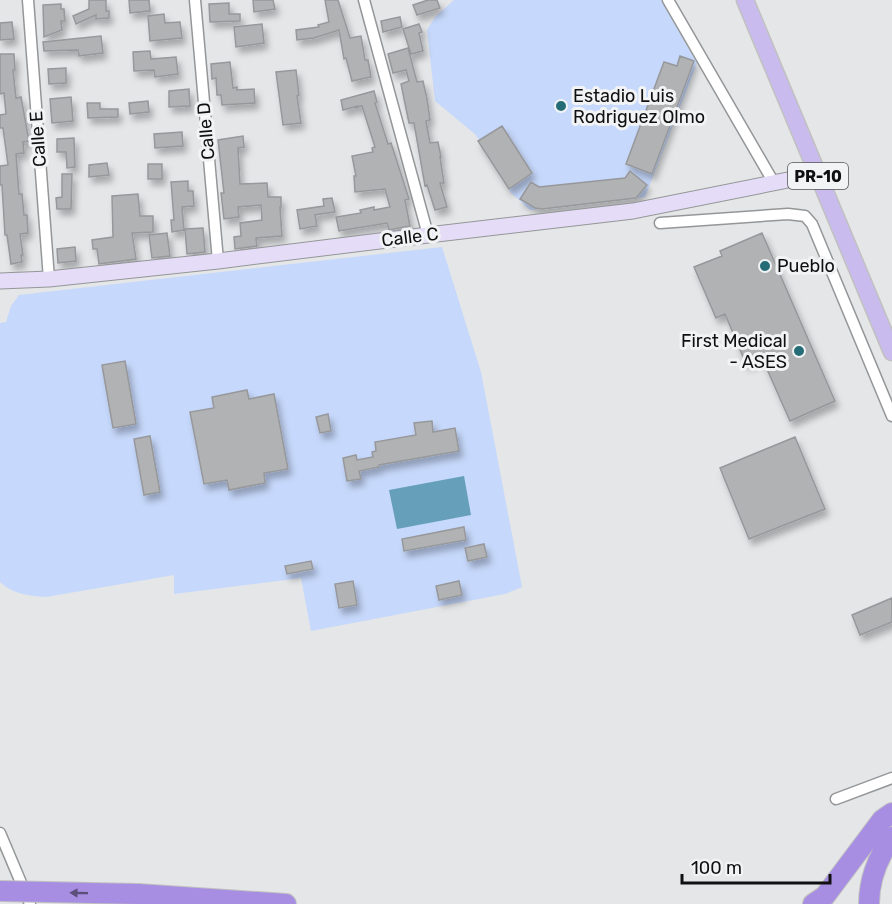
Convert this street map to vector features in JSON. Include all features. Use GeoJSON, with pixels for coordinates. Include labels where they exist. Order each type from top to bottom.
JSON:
{"type":"FeatureCollection","features":[{"type":"Feature","properties":{"kind":"highway"},"geometry":{"type":"LineString","coordinates":[[813,904],[825,896],[882,820],[892,813]]}},
{"type":"Feature","properties":{"kind":"highway"},"geometry":{"type":"LineString","coordinates":[[869,904],[873,874],[892,837]]}},
{"type":"Feature","properties":{"kind":"highway"},"geometry":{"type":"LineString","coordinates":[[0,891],[138,894],[286,904]]}},
{"type":"Feature","properties":{"kind":"main road","name":"PR-10"},"geometry":{"type":"LineString","coordinates":[[745,0],[892,352]]}},
{"type":"Feature","properties":{"kind":"street","name":"Calle E"},"geometry":{"type":"LineString","coordinates":[[28,0],[49,279]]}},
{"type":"Feature","properties":{"kind":"street","name":"Calle D"},"geometry":{"type":"LineString","coordinates":[[195,0],[218,261]]}},
{"type":"Feature","properties":{"kind":"street"},"geometry":{"type":"LineString","coordinates":[[364,0],[428,235]]}},
{"type":"Feature","properties":{"kind":"street"},"geometry":{"type":"LineString","coordinates":[[668,0],[677,5],[774,183]]}},
{"type":"Feature","properties":{"kind":"street","name":"Calle C"},"geometry":{"type":"LineString","coordinates":[[0,280],[49,279],[218,261],[633,211],[818,174]]}},
{"type":"Feature","properties":{"kind":"street"},"geometry":{"type":"LineString","coordinates":[[660,223],[788,214],[806,216],[812,224],[892,416]]}},
{"type":"Feature","properties":{"kind":"street"},"geometry":{"type":"LineString","coordinates":[[836,799],[892,778]]}},
{"type":"Feature","properties":{"kind":"street"},"geometry":{"type":"LineString","coordinates":[[0,833],[30,904]]}},
{"type":"Feature","properties":{"kind":"shaded area","name":"Estadio Luis Rodriguez Olmo"},"geometry":{"type":"Polygon","coordinates":[[[454,0],[661,0],[697,63],[645,197],[530,210],[511,193],[476,135],[435,101],[427,30],[435,17],[454,0]]]}},
{"type":"Feature","properties":{"kind":"shaded area"},"geometry":{"type":"Polygon","coordinates":[[[442,247],[481,372],[522,587],[505,594],[311,631],[301,578],[174,594],[174,575],[46,597],[16,592],[0,582],[0,323],[6,322],[11,306],[19,295],[442,247]]]}},
{"type":"Feature","properties":{"kind":"shaded area"},"geometry":{"type":"Polygon","coordinates":[[[464,476],[471,515],[397,529],[389,490],[464,476]]]}},
{"type":"Feature","properties":{"kind":"building"},"geometry":{"type":"Polygon","coordinates":[[[89,0],[106,0],[106,11],[109,11],[109,18],[96,19],[96,15],[76,24],[73,16],[89,9],[89,0]]]}},
{"type":"Feature","properties":{"kind":"building"},"geometry":{"type":"Polygon","coordinates":[[[129,0],[149,0],[150,11],[130,13],[129,0]]]}},
{"type":"Feature","properties":{"kind":"building"},"geometry":{"type":"Polygon","coordinates":[[[253,0],[273,0],[275,9],[254,12],[253,0]]]}},
{"type":"Feature","properties":{"kind":"building"},"geometry":{"type":"Polygon","coordinates":[[[325,0],[338,0],[350,38],[361,36],[365,60],[368,60],[371,77],[352,81],[346,58],[344,59],[339,30],[314,38],[297,40],[296,30],[319,27],[318,25],[329,22],[325,0]]]}},
{"type":"Feature","properties":{"kind":"building"},"geometry":{"type":"Polygon","coordinates":[[[428,0],[437,0],[440,8],[417,15],[413,5],[428,0]]]}},
{"type":"Feature","properties":{"kind":"building"},"geometry":{"type":"Polygon","coordinates":[[[229,3],[229,14],[240,14],[240,21],[210,22],[209,4],[229,3]]]}},
{"type":"Feature","properties":{"kind":"building"},"geometry":{"type":"Polygon","coordinates":[[[61,4],[65,21],[61,21],[62,30],[44,37],[43,5],[61,4]]]}},
{"type":"Feature","properties":{"kind":"building"},"geometry":{"type":"Polygon","coordinates":[[[164,14],[165,23],[180,22],[182,38],[150,41],[148,16],[164,14]]]}},
{"type":"Feature","properties":{"kind":"building"},"geometry":{"type":"Polygon","coordinates":[[[400,17],[402,27],[383,32],[381,21],[400,17]]]}},
{"type":"Feature","properties":{"kind":"building"},"geometry":{"type":"Polygon","coordinates":[[[12,22],[14,39],[0,40],[0,23],[12,22]]]}},
{"type":"Feature","properties":{"kind":"building"},"geometry":{"type":"Polygon","coordinates":[[[262,24],[264,43],[236,47],[234,27],[262,24]]]}},
{"type":"Feature","properties":{"kind":"building"},"geometry":{"type":"Polygon","coordinates":[[[419,24],[423,51],[411,54],[403,29],[419,24]]]}},
{"type":"Feature","properties":{"kind":"building"},"geometry":{"type":"Polygon","coordinates":[[[101,36],[103,53],[79,56],[78,50],[44,51],[43,42],[101,36]]]}},
{"type":"Feature","properties":{"kind":"building"},"geometry":{"type":"Polygon","coordinates":[[[408,48],[417,82],[423,81],[430,120],[426,121],[430,143],[438,142],[441,157],[444,183],[440,183],[447,207],[435,210],[427,185],[425,186],[414,123],[409,123],[401,84],[409,81],[406,70],[393,73],[388,54],[408,48]]]}},
{"type":"Feature","properties":{"kind":"building"},"geometry":{"type":"Polygon","coordinates":[[[150,51],[151,59],[176,57],[178,74],[155,77],[154,70],[134,71],[133,52],[150,51]]]}},
{"type":"Feature","properties":{"kind":"building"},"geometry":{"type":"Polygon","coordinates":[[[0,54],[14,54],[16,98],[21,97],[29,141],[23,142],[24,153],[16,154],[19,194],[22,194],[24,215],[27,215],[28,233],[20,234],[22,262],[11,264],[7,235],[5,235],[2,185],[0,185],[0,166],[8,165],[3,128],[0,128],[0,115],[6,114],[4,93],[0,94],[0,54]]]}},
{"type":"Feature","properties":{"kind":"building"},"geometry":{"type":"Polygon","coordinates":[[[680,56],[694,61],[652,174],[626,164],[664,62],[677,66],[680,56]]]}},
{"type":"Feature","properties":{"kind":"building"},"geometry":{"type":"Polygon","coordinates":[[[230,62],[233,88],[237,87],[237,90],[254,89],[255,103],[222,105],[221,95],[217,95],[216,78],[212,79],[211,64],[230,62]]]}},
{"type":"Feature","properties":{"kind":"building"},"geometry":{"type":"Polygon","coordinates":[[[66,68],[66,83],[49,84],[48,69],[66,68]]]}},
{"type":"Feature","properties":{"kind":"building"},"geometry":{"type":"Polygon","coordinates":[[[296,70],[301,123],[283,125],[276,72],[296,70]]]}},
{"type":"Feature","properties":{"kind":"building"},"geometry":{"type":"Polygon","coordinates":[[[189,89],[190,106],[169,107],[169,91],[189,89]]]}},
{"type":"Feature","properties":{"kind":"building"},"geometry":{"type":"Polygon","coordinates":[[[374,91],[377,102],[375,103],[388,144],[391,143],[409,199],[405,200],[410,226],[389,230],[387,223],[339,231],[336,217],[361,213],[360,210],[374,207],[374,210],[390,207],[385,189],[355,192],[354,176],[356,176],[352,156],[373,152],[372,148],[375,147],[362,106],[343,110],[341,100],[374,91]]]}},
{"type":"Feature","properties":{"kind":"building"},"geometry":{"type":"Polygon","coordinates":[[[71,97],[73,121],[52,123],[50,99],[71,97]]]}},
{"type":"Feature","properties":{"kind":"building"},"geometry":{"type":"Polygon","coordinates":[[[148,101],[149,112],[130,114],[129,103],[148,101]]]}},
{"type":"Feature","properties":{"kind":"building"},"geometry":{"type":"Polygon","coordinates":[[[87,103],[100,103],[100,109],[118,109],[118,117],[88,118],[87,103]]]}},
{"type":"Feature","properties":{"kind":"building"},"geometry":{"type":"Polygon","coordinates":[[[502,126],[532,173],[509,189],[478,141],[502,126]]]}},
{"type":"Feature","properties":{"kind":"building"},"geometry":{"type":"Polygon","coordinates":[[[182,132],[183,146],[155,148],[154,134],[182,132]]]}},
{"type":"Feature","properties":{"kind":"building"},"geometry":{"type":"Polygon","coordinates":[[[243,136],[244,147],[238,148],[240,184],[267,183],[268,197],[281,197],[282,236],[256,238],[257,246],[235,249],[234,237],[241,236],[240,223],[262,220],[261,205],[238,207],[239,217],[224,219],[221,193],[224,193],[218,140],[243,136]]]}},
{"type":"Feature","properties":{"kind":"building"},"geometry":{"type":"Polygon","coordinates":[[[74,138],[75,167],[67,168],[66,152],[57,152],[57,139],[74,138]]]}},
{"type":"Feature","properties":{"kind":"building"},"geometry":{"type":"Polygon","coordinates":[[[107,163],[109,175],[89,177],[89,165],[107,163]]]}},
{"type":"Feature","properties":{"kind":"building"},"geometry":{"type":"Polygon","coordinates":[[[148,164],[162,164],[162,179],[148,179],[148,164]]]}},
{"type":"Feature","properties":{"kind":"building"},"geometry":{"type":"Polygon","coordinates":[[[630,171],[647,185],[636,198],[542,209],[535,208],[520,199],[531,182],[539,187],[625,178],[630,171]]]}},
{"type":"Feature","properties":{"kind":"building"},"geometry":{"type":"Polygon","coordinates":[[[62,174],[72,174],[71,209],[57,209],[56,198],[62,197],[62,174]]]}},
{"type":"Feature","properties":{"kind":"building"},"geometry":{"type":"Polygon","coordinates":[[[188,181],[188,191],[193,191],[194,206],[182,207],[184,230],[172,232],[171,220],[174,220],[171,182],[188,181]]]}},
{"type":"Feature","properties":{"kind":"building"},"geometry":{"type":"Polygon","coordinates":[[[138,194],[140,216],[153,216],[153,232],[132,233],[136,259],[99,264],[97,249],[93,249],[92,240],[113,237],[112,196],[138,194]]]}},
{"type":"Feature","properties":{"kind":"building"},"geometry":{"type":"Polygon","coordinates":[[[332,198],[335,212],[315,215],[317,226],[300,229],[297,210],[324,206],[323,199],[332,198]]]}},
{"type":"Feature","properties":{"kind":"building"},"geometry":{"type":"Polygon","coordinates":[[[203,228],[205,252],[187,254],[185,229],[203,228]]]}},
{"type":"Feature","properties":{"kind":"building"},"geometry":{"type":"Polygon","coordinates":[[[167,233],[170,256],[152,258],[149,235],[167,233]]]}},
{"type":"Feature","properties":{"kind":"building"},"geometry":{"type":"Polygon","coordinates":[[[762,233],[835,401],[790,421],[762,358],[746,364],[725,314],[716,318],[694,267],[722,256],[720,251],[762,233]]]}},
{"type":"Feature","properties":{"kind":"building"},"geometry":{"type":"Polygon","coordinates":[[[75,247],[76,261],[58,263],[57,249],[75,247]]]}},
{"type":"Feature","properties":{"kind":"building"},"geometry":{"type":"Polygon","coordinates":[[[125,361],[136,424],[113,428],[102,365],[125,361]]]}},
{"type":"Feature","properties":{"kind":"building"},"geometry":{"type":"Polygon","coordinates":[[[247,390],[249,399],[274,394],[288,469],[264,473],[265,483],[229,490],[227,480],[204,484],[190,412],[214,408],[212,397],[247,390]]]}},
{"type":"Feature","properties":{"kind":"building"},"geometry":{"type":"Polygon","coordinates":[[[328,414],[331,431],[320,433],[316,417],[328,414]]]}},
{"type":"Feature","properties":{"kind":"building"},"geometry":{"type":"Polygon","coordinates":[[[432,421],[433,432],[455,428],[459,451],[379,465],[379,467],[359,471],[361,479],[347,481],[343,458],[356,455],[357,460],[373,457],[372,452],[376,451],[375,442],[416,435],[414,423],[432,421]]]}},
{"type":"Feature","properties":{"kind":"building"},"geometry":{"type":"Polygon","coordinates":[[[150,436],[160,492],[144,495],[134,439],[150,436]]]}},
{"type":"Feature","properties":{"kind":"building"},"geometry":{"type":"Polygon","coordinates":[[[795,437],[825,509],[749,539],[720,468],[795,437]]]}},
{"type":"Feature","properties":{"kind":"building"},"geometry":{"type":"Polygon","coordinates":[[[464,527],[466,540],[404,551],[402,539],[464,527]]]}},
{"type":"Feature","properties":{"kind":"building"},"geometry":{"type":"Polygon","coordinates":[[[484,544],[487,557],[468,561],[465,548],[484,544]]]}},
{"type":"Feature","properties":{"kind":"building"},"geometry":{"type":"Polygon","coordinates":[[[311,561],[313,569],[287,574],[285,566],[311,561]]]}},
{"type":"Feature","properties":{"kind":"building"},"geometry":{"type":"Polygon","coordinates":[[[353,581],[357,605],[339,608],[335,584],[353,581]]]}},
{"type":"Feature","properties":{"kind":"building"},"geometry":{"type":"Polygon","coordinates":[[[459,581],[462,595],[439,600],[436,586],[459,581]]]}},
{"type":"Feature","properties":{"kind":"building"},"geometry":{"type":"Polygon","coordinates":[[[892,598],[892,622],[860,635],[852,615],[892,598]]]}},
{"type":"Feature","properties":{"kind":"place","name":"Estadio Luis Rodriguez Olmo"},"geometry":{"type":"Point","coordinates":[561,106]}},
{"type":"Feature","properties":{"kind":"place","name":"Pueblo"},"geometry":{"type":"Point","coordinates":[765,266]}},
{"type":"Feature","properties":{"kind":"place","name":"First Medical - ASES"},"geometry":{"type":"Point","coordinates":[799,351]}}]}
